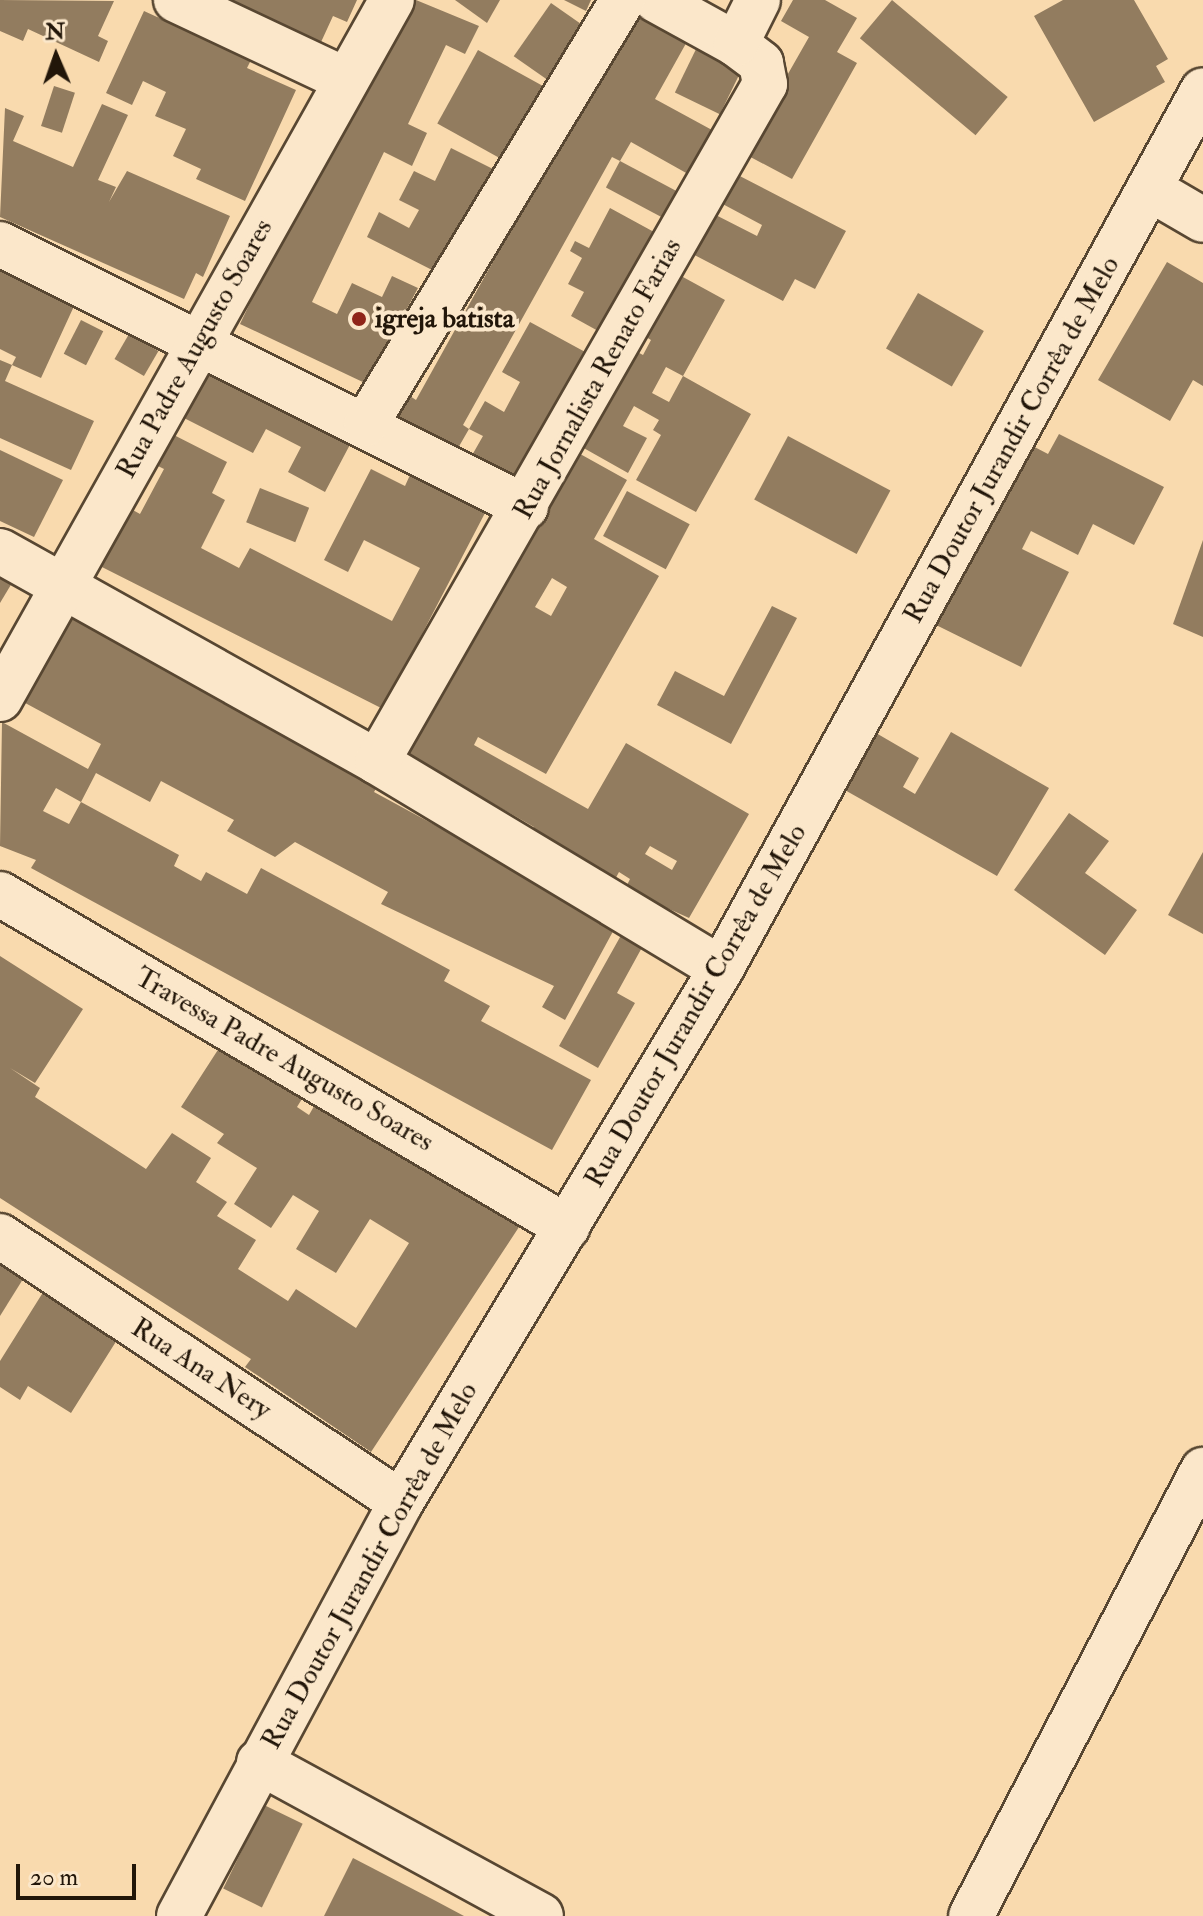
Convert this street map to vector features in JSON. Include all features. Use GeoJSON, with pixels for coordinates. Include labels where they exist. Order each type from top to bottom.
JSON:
{"type":"FeatureCollection","features":[{"type":"Feature","properties":{"kind":"street","name":"Rua Padre Augusto Soares"},"geometry":{"type":"LineString","coordinates":[[0,699],[392,0]]}},
{"type":"Feature","properties":{"kind":"street"},"geometry":{"type":"LineString","coordinates":[[366,424],[623,0]]}},
{"type":"Feature","properties":{"kind":"street","name":"Rua Jornalista Renato Farias"},"geometry":{"type":"LineString","coordinates":[[377,762],[526,507],[765,84],[761,63],[736,44],[656,0]]}},
{"type":"Feature","properties":{"kind":"street"},"geometry":{"type":"LineString","coordinates":[[736,44],[758,0]]}},
{"type":"Feature","properties":{"kind":"street"},"geometry":{"type":"LineString","coordinates":[[196,4],[346,80]]}},
{"type":"Feature","properties":{"kind":"street","name":"Rua Doutor Jurandir Corrêa de Melo"},"geometry":{"type":"LineString","coordinates":[[192,1912],[259,1762],[401,1502],[721,969],[1203,90]]}},
{"type":"Feature","properties":{"kind":"street"},"geometry":{"type":"LineString","coordinates":[[1150,189],[1203,220]]}},
{"type":"Feature","properties":{"kind":"street"},"geometry":{"type":"LineString","coordinates":[[0,244],[201,340],[526,507]]}},
{"type":"Feature","properties":{"kind":"street"},"geometry":{"type":"LineString","coordinates":[[0,551],[63,582],[377,762],[721,969]]}},
{"type":"Feature","properties":{"kind":"street","name":"Travessa Padre Augusto Soares"},"geometry":{"type":"LineString","coordinates":[[0,894],[567,1227]]}},
{"type":"Feature","properties":{"kind":"street","name":"Rua Ana Nery"},"geometry":{"type":"LineString","coordinates":[[0,1236],[401,1502]]}},
{"type":"Feature","properties":{"kind":"street"},"geometry":{"type":"LineString","coordinates":[[971,1916],[1203,1470]]}},
{"type":"Feature","properties":{"kind":"street"},"geometry":{"type":"LineString","coordinates":[[259,1762],[541,1916]]}},
{"type":"Feature","properties":{"kind":"building"},"geometry":{"type":"Polygon","coordinates":[[[0,0],[114,1],[98,36],[108,41],[99,62],[28,29],[23,41],[0,31],[0,0]]]}},
{"type":"Feature","properties":{"kind":"building"},"geometry":{"type":"Polygon","coordinates":[[[228,0],[357,0],[347,22],[333,16],[316,53],[223,11],[228,0]]]}},
{"type":"Feature","properties":{"kind":"building"},"geometry":{"type":"Polygon","coordinates":[[[416,0],[479,26],[465,54],[446,45],[408,124],[427,133],[412,166],[384,152],[312,302],[337,314],[352,283],[382,297],[392,276],[418,288],[367,384],[240,324],[349,96],[416,0]]]}},
{"type":"Feature","properties":{"kind":"building"},"geometry":{"type":"Polygon","coordinates":[[[455,0],[500,0],[487,23],[455,0]]]}},
{"type":"Feature","properties":{"kind":"building"},"geometry":{"type":"Polygon","coordinates":[[[564,0],[591,0],[586,11],[564,0]]]}},
{"type":"Feature","properties":{"kind":"building"},"geometry":{"type":"Polygon","coordinates":[[[793,0],[825,0],[857,18],[837,52],[857,63],[792,179],[743,153],[809,37],[781,21],[793,0]]]}},
{"type":"Feature","properties":{"kind":"building"},"geometry":{"type":"Polygon","coordinates":[[[892,0],[1008,97],[976,135],[860,38],[892,0]]]}},
{"type":"Feature","properties":{"kind":"building"},"geometry":{"type":"Polygon","coordinates":[[[1063,0],[1134,0],[1168,59],[1156,66],[1165,82],[1094,122],[1034,16],[1063,0]]]}},
{"type":"Feature","properties":{"kind":"building"},"geometry":{"type":"Polygon","coordinates":[[[551,3],[588,29],[551,82],[514,56],[551,3]]]}},
{"type":"Feature","properties":{"kind":"building"},"geometry":{"type":"Polygon","coordinates":[[[634,8],[689,38],[655,99],[712,130],[688,174],[631,142],[620,161],[612,157],[463,425],[469,429],[450,462],[387,428],[407,394],[416,400],[634,8]]]}},
{"type":"Feature","properties":{"kind":"building"},"geometry":{"type":"Polygon","coordinates":[[[144,11],[251,60],[247,68],[296,90],[245,201],[196,179],[201,169],[173,156],[186,129],[155,116],[166,92],[143,81],[132,105],[106,93],[144,11]]]}},
{"type":"Feature","properties":{"kind":"building"},"geometry":{"type":"Polygon","coordinates":[[[699,43],[744,65],[720,114],[675,92],[699,43]]]}},
{"type":"Feature","properties":{"kind":"building"},"geometry":{"type":"Polygon","coordinates":[[[478,50],[549,89],[508,163],[437,123],[478,50]]]}},
{"type":"Feature","properties":{"kind":"building"},"geometry":{"type":"Polygon","coordinates":[[[54,86],[75,93],[62,133],[41,126],[54,86]]]}},
{"type":"Feature","properties":{"kind":"building"},"geometry":{"type":"Polygon","coordinates":[[[102,104],[128,115],[98,180],[116,187],[109,202],[127,171],[230,216],[203,277],[196,273],[184,299],[0,217],[5,108],[24,116],[13,141],[73,167],[102,104]]]}},
{"type":"Feature","properties":{"kind":"building"},"geometry":{"type":"Polygon","coordinates":[[[451,148],[493,169],[440,274],[367,237],[379,212],[409,228],[419,210],[399,200],[414,171],[435,181],[451,148]]]}},
{"type":"Feature","properties":{"kind":"building"},"geometry":{"type":"Polygon","coordinates":[[[620,161],[678,192],[664,218],[606,187],[620,161]]]}},
{"type":"Feature","properties":{"kind":"building"},"geometry":{"type":"Polygon","coordinates":[[[732,172],[846,231],[815,289],[795,279],[783,301],[681,248],[702,208],[757,236],[762,225],[717,201],[732,172]]]}},
{"type":"Feature","properties":{"kind":"building"},"geometry":{"type":"Polygon","coordinates":[[[610,208],[654,232],[600,332],[571,316],[584,292],[568,284],[582,258],[570,251],[575,241],[589,248],[610,208]]]}},
{"type":"Feature","properties":{"kind":"building"},"geometry":{"type":"Polygon","coordinates":[[[1167,262],[1203,283],[1203,386],[1193,380],[1170,421],[1098,380],[1167,262]]]}},
{"type":"Feature","properties":{"kind":"building"},"geometry":{"type":"Polygon","coordinates":[[[0,271],[75,304],[41,378],[12,365],[16,357],[0,349],[0,271]]]}},
{"type":"Feature","properties":{"kind":"building"},"geometry":{"type":"Polygon","coordinates":[[[672,271],[725,300],[683,376],[751,414],[696,512],[636,480],[661,435],[653,430],[659,420],[634,406],[623,426],[647,438],[628,473],[573,442],[628,347],[643,355],[651,340],[638,332],[672,271]],[[666,367],[652,393],[669,402],[683,376],[666,367]]]}},
{"type":"Feature","properties":{"kind":"building"},"geometry":{"type":"Polygon","coordinates":[[[918,293],[984,331],[952,386],[886,348],[918,293]]]}},
{"type":"Feature","properties":{"kind":"building"},"geometry":{"type":"Polygon","coordinates":[[[81,320],[103,331],[86,365],[64,354],[81,320]]]}},
{"type":"Feature","properties":{"kind":"building"},"geometry":{"type":"Polygon","coordinates":[[[530,322],[587,353],[515,481],[471,457],[483,436],[469,429],[485,401],[504,412],[520,382],[502,372],[530,322]]]}},
{"type":"Feature","properties":{"kind":"building"},"geometry":{"type":"Polygon","coordinates":[[[129,334],[158,351],[144,376],[114,359],[129,334]]]}},
{"type":"Feature","properties":{"kind":"building"},"geometry":{"type":"Polygon","coordinates":[[[0,360],[12,365],[5,381],[94,421],[71,470],[0,438],[0,360]]]}},
{"type":"Feature","properties":{"kind":"building"},"geometry":{"type":"Polygon","coordinates":[[[210,362],[354,437],[325,492],[288,472],[301,447],[266,429],[253,453],[182,417],[210,362]]]}},
{"type":"Feature","properties":{"kind":"building"},"geometry":{"type":"Polygon","coordinates":[[[162,429],[227,462],[212,493],[225,500],[201,548],[239,568],[250,548],[392,621],[420,568],[364,540],[348,572],[324,560],[371,469],[405,486],[410,475],[485,513],[383,709],[92,562],[122,504],[140,514],[164,469],[146,460],[162,429]]]}},
{"type":"Feature","properties":{"kind":"building"},"geometry":{"type":"Polygon","coordinates":[[[1059,434],[1164,487],[1134,545],[1093,524],[1078,555],[1031,531],[1022,549],[1069,572],[1021,667],[932,623],[1025,442],[1048,454],[1059,434]]]}},
{"type":"Feature","properties":{"kind":"building"},"geometry":{"type":"Polygon","coordinates":[[[788,436],[890,490],[857,554],[754,500],[788,436]]]}},
{"type":"Feature","properties":{"kind":"building"},"geometry":{"type":"Polygon","coordinates":[[[0,450],[63,480],[34,537],[0,521],[0,450]]]}},
{"type":"Feature","properties":{"kind":"building"},"geometry":{"type":"Polygon","coordinates":[[[573,450],[627,480],[594,539],[659,576],[546,774],[478,737],[474,745],[588,809],[626,743],[749,814],[689,918],[625,889],[630,879],[619,872],[613,883],[529,835],[534,827],[403,752],[573,450]],[[552,578],[535,607],[551,616],[567,587],[552,578]],[[650,846],[645,854],[672,870],[677,861],[650,846]]]}},
{"type":"Feature","properties":{"kind":"building"},"geometry":{"type":"Polygon","coordinates":[[[260,488],[309,508],[295,542],[246,522],[260,488]]]}},
{"type":"Feature","properties":{"kind":"building"},"geometry":{"type":"Polygon","coordinates":[[[627,491],[690,524],[666,569],[603,536],[627,491]]]}},
{"type":"Feature","properties":{"kind":"building"},"geometry":{"type":"Polygon","coordinates":[[[1203,540],[1203,637],[1173,624],[1203,540]]]}},
{"type":"Feature","properties":{"kind":"building"},"geometry":{"type":"Polygon","coordinates":[[[0,569],[15,578],[0,603],[0,569]]]}},
{"type":"Feature","properties":{"kind":"building"},"geometry":{"type":"Polygon","coordinates":[[[772,606],[797,618],[731,744],[657,705],[675,671],[724,696],[772,606]]]}},
{"type":"Feature","properties":{"kind":"building"},"geometry":{"type":"Polygon","coordinates":[[[64,611],[380,782],[374,792],[617,924],[565,1020],[542,1007],[554,986],[381,904],[388,892],[295,842],[275,857],[227,831],[234,820],[161,781],[150,802],[96,773],[81,802],[179,855],[174,866],[201,881],[206,872],[247,894],[261,868],[450,970],[444,981],[490,1006],[481,1021],[591,1080],[552,1150],[31,868],[36,860],[0,846],[2,722],[88,769],[101,744],[16,698],[64,611]],[[56,788],[43,811],[69,824],[81,802],[56,788]]]}},
{"type":"Feature","properties":{"kind":"building"},"geometry":{"type":"Polygon","coordinates":[[[951,732],[1049,788],[997,876],[843,789],[876,733],[919,758],[903,787],[915,794],[951,732]]]}},
{"type":"Feature","properties":{"kind":"building"},"geometry":{"type":"Polygon","coordinates":[[[1069,813],[1109,841],[1085,873],[1137,910],[1105,955],[1014,890],[1069,813]]]}},
{"type":"Feature","properties":{"kind":"building"},"geometry":{"type":"Polygon","coordinates":[[[1203,852],[1203,934],[1168,915],[1203,852]]]}},
{"type":"Feature","properties":{"kind":"building"},"geometry":{"type":"Polygon","coordinates":[[[624,930],[645,942],[617,993],[635,1003],[598,1068],[559,1046],[624,930]]]}},
{"type":"Feature","properties":{"kind":"building"},"geometry":{"type":"Polygon","coordinates":[[[0,956],[83,1009],[35,1083],[10,1068],[40,1088],[35,1097],[146,1169],[172,1133],[211,1158],[196,1182],[227,1202],[217,1216],[256,1240],[238,1269],[288,1301],[296,1289],[356,1328],[409,1243],[370,1219],[336,1273],[296,1249],[319,1211],[293,1195],[271,1228],[234,1204],[257,1168],[217,1143],[224,1134],[181,1107],[223,1042],[305,1094],[297,1107],[309,1115],[317,1101],[519,1227],[371,1452],[245,1367],[251,1359],[0,1198],[0,956]]]}},
{"type":"Feature","properties":{"kind":"building"},"geometry":{"type":"Polygon","coordinates":[[[0,1254],[28,1271],[0,1316],[0,1254]]]}},
{"type":"Feature","properties":{"kind":"building"},"geometry":{"type":"Polygon","coordinates":[[[47,1286],[122,1332],[71,1413],[28,1386],[20,1400],[0,1387],[0,1361],[47,1286]]]}},
{"type":"Feature","properties":{"kind":"building"},"geometry":{"type":"Polygon","coordinates":[[[264,1805],[303,1824],[262,1907],[223,1889],[264,1805]]]}},
{"type":"Feature","properties":{"kind":"building"},"geometry":{"type":"Polygon","coordinates":[[[353,1858],[434,1900],[464,1916],[324,1916],[353,1858]]]}},
{"type":"Feature","properties":{"kind":"place","name":"igreja batista"},"geometry":{"type":"Point","coordinates":[359,319]}}]}
